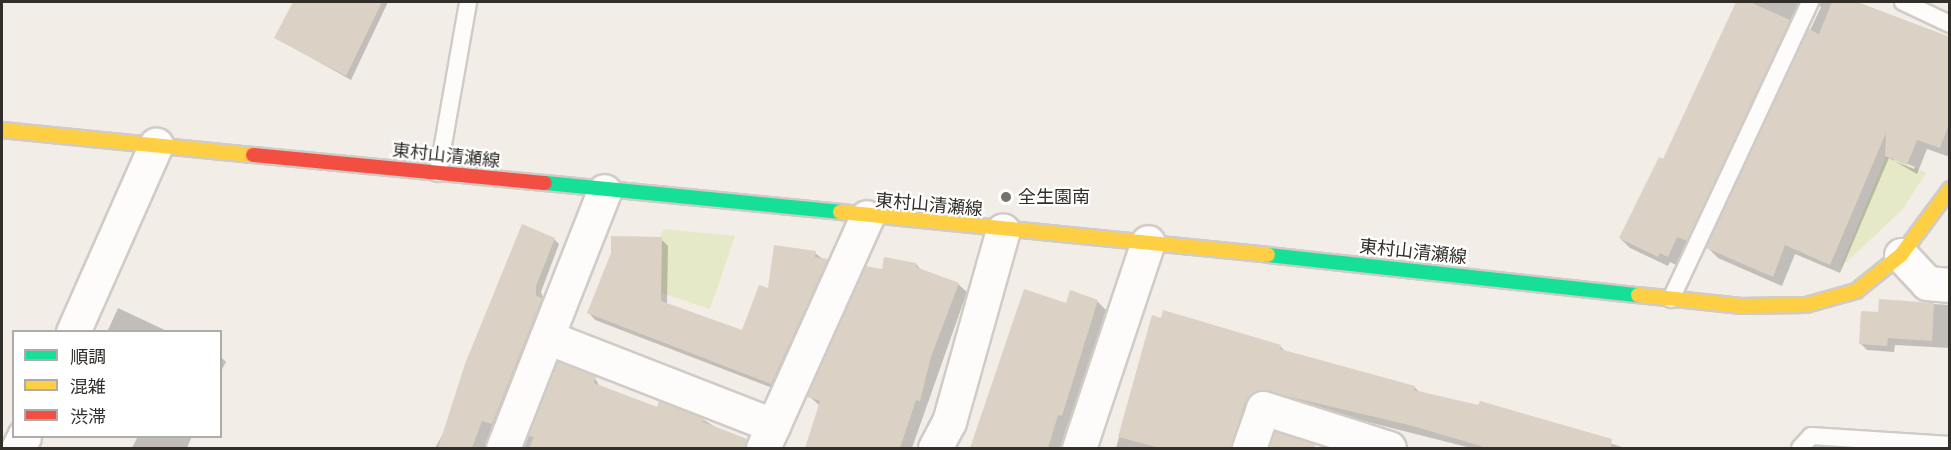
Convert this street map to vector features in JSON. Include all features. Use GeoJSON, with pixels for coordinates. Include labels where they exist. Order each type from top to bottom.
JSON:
{"type":"FeatureCollection","features":[{"type":"Feature","properties":{"kind":"main road","name":"東村山清瀬線"},"geometry":{"type":"LineString","coordinates":[[2,130],[867,217],[1148,242],[1741,306],[1806,305],[1856,291],[1901,255],[1950,189]]}},
{"type":"Feature","properties":{"kind":"street"},"geometry":{"type":"LineString","coordinates":[[74,330],[156,145]]}},
{"type":"Feature","properties":{"kind":"street"},"geometry":{"type":"LineString","coordinates":[[503,448],[604,191]]}},
{"type":"Feature","properties":{"kind":"street"},"geometry":{"type":"LineString","coordinates":[[547,337],[768,437],[867,217]]}},
{"type":"Feature","properties":{"kind":"street"},"geometry":{"type":"LineString","coordinates":[[934,448],[950,422],[1003,230]]}},
{"type":"Feature","properties":{"kind":"street"},"geometry":{"type":"LineString","coordinates":[[1079,448],[1148,242]]}},
{"type":"Feature","properties":{"kind":"street"},"geometry":{"type":"LineString","coordinates":[[1901,255],[1927,283],[1950,285]]}},
{"type":"Feature","properties":{"kind":"street"},"geometry":{"type":"LineString","coordinates":[[1248,448],[1263,408],[1389,448]]}},
{"type":"Feature","properties":{"kind":"lane"},"geometry":{"type":"LineString","coordinates":[[438,173],[468,2]]}},
{"type":"Feature","properties":{"kind":"lane"},"geometry":{"type":"LineString","coordinates":[[1671,298],[1810,2]]}},
{"type":"Feature","properties":{"kind":"lane"},"geometry":{"type":"LineString","coordinates":[[1904,2],[1950,24]]}},
{"type":"Feature","properties":{"kind":"lane"},"geometry":{"type":"LineString","coordinates":[[1800,448],[1811,436],[1950,445]]}},
{"type":"Feature","properties":{"kind":"green space"},"geometry":{"type":"Polygon","coordinates":[[[1887,154],[1926,173],[1902,210],[1840,268],[1887,154]]]}},
{"type":"Feature","properties":{"kind":"green space"},"geometry":{"type":"Polygon","coordinates":[[[663,229],[735,236],[710,309],[644,287],[663,229]]]}},
{"type":"Feature","properties":{"kind":"building"},"geometry":{"type":"Polygon","coordinates":[[[293,2],[382,2],[346,76],[274,38],[293,2]]]}},
{"type":"Feature","properties":{"kind":"building"},"geometry":{"type":"Polygon","coordinates":[[[1736,2],[1750,2],[1790,20],[1687,241],[1677,237],[1668,257],[1660,253],[1658,257],[1619,238],[1659,157],[1663,159],[1736,2]]]}},
{"type":"Feature","properties":{"kind":"building"},"geometry":{"type":"Polygon","coordinates":[[[1832,2],[1857,2],[1950,37],[1950,122],[1940,148],[1917,140],[1907,165],[1885,156],[1886,133],[1830,265],[1785,245],[1773,277],[1706,248],[1809,29],[1819,34],[1832,2]]]}},
{"type":"Feature","properties":{"kind":"building"},"geometry":{"type":"Polygon","coordinates":[[[522,224],[555,238],[536,286],[536,296],[542,298],[492,424],[482,421],[472,448],[438,448],[465,364],[522,224]]]}},
{"type":"Feature","properties":{"kind":"building"},"geometry":{"type":"Polygon","coordinates":[[[611,236],[662,237],[661,301],[742,330],[759,285],[768,288],[774,245],[816,251],[815,257],[828,259],[771,384],[587,313],[611,253],[611,236]]]}},
{"type":"Feature","properties":{"kind":"building"},"geometry":{"type":"Polygon","coordinates":[[[884,257],[916,263],[916,267],[959,283],[931,357],[920,401],[916,400],[900,448],[805,448],[820,401],[807,397],[865,266],[882,269],[884,257]]]}},
{"type":"Feature","properties":{"kind":"building"},"geometry":{"type":"Polygon","coordinates":[[[1024,289],[1066,303],[1070,290],[1098,300],[1062,416],[1058,415],[1048,448],[970,448],[1024,289]]]}},
{"type":"Feature","properties":{"kind":"building"},"geometry":{"type":"Polygon","coordinates":[[[1879,299],[1934,303],[1932,341],[1888,338],[1887,346],[1859,344],[1861,311],[1878,312],[1879,299]]]}},
{"type":"Feature","properties":{"kind":"building"},"geometry":{"type":"Polygon","coordinates":[[[1163,310],[1281,345],[1280,349],[1415,386],[1414,390],[1478,405],[1480,401],[1612,439],[1611,448],[1487,448],[1413,426],[1260,390],[1245,402],[1231,448],[1160,448],[1118,437],[1152,315],[1161,318],[1163,310]]]}},
{"type":"Feature","properties":{"kind":"building"},"geometry":{"type":"Polygon","coordinates":[[[557,361],[596,376],[594,383],[657,407],[659,401],[704,418],[703,422],[747,439],[744,448],[529,448],[534,437],[528,436],[557,361]]]}},
{"type":"Feature","properties":{"kind":"building"},"geometry":{"type":"Polygon","coordinates":[[[1275,431],[1315,444],[1314,448],[1269,448],[1275,431]]]}},
{"type":"Feature","properties":{"kind":"traffic: fast"},"geometry":{"type":"LineString","coordinates":[[545,183],[840,212]]}},
{"type":"Feature","properties":{"kind":"traffic: fast"},"geometry":{"type":"LineString","coordinates":[[1268,255],[1638,295]]}},
{"type":"Feature","properties":{"kind":"traffic: slow"},"geometry":{"type":"LineString","coordinates":[[2,130],[253,155]]}},
{"type":"Feature","properties":{"kind":"traffic: slow"},"geometry":{"type":"LineString","coordinates":[[1638,295],[1741,306],[1806,305],[1856,291],[1901,255],[1950,189]]}},
{"type":"Feature","properties":{"kind":"traffic: slow"},"geometry":{"type":"LineString","coordinates":[[840,212],[1268,255]]}},
{"type":"Feature","properties":{"kind":"traffic: jam"},"geometry":{"type":"LineString","coordinates":[[253,155],[545,183]]}},
{"type":"Feature","properties":{"kind":"place","name":"全生園南"},"geometry":{"type":"Point","coordinates":[1006,197]}}]}
